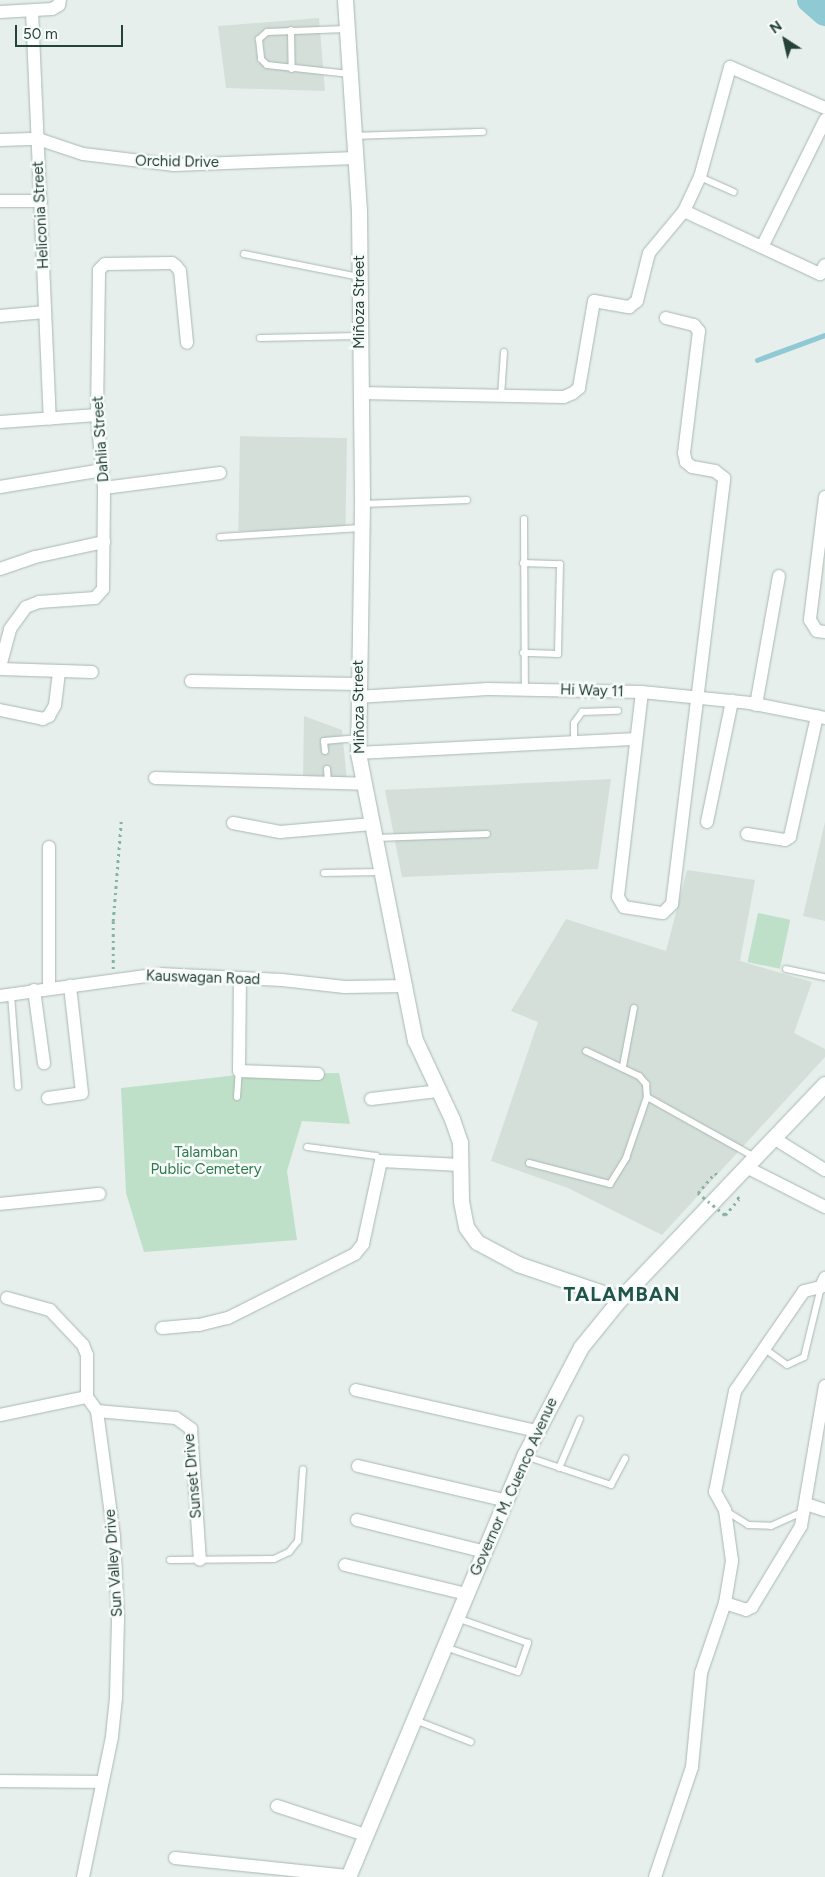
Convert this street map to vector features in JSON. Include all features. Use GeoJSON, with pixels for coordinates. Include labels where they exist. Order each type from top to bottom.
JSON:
{"type":"FeatureCollection","features":[{"type":"Feature","properties":{"kind":"main road","name":"Miñoza Street"},"geometry":{"type":"LineString","coordinates":[[345,0],[356,158],[359,277],[362,504],[357,690],[358,745],[373,831],[406,986],[415,1040],[460,1142],[461,1201],[466,1227],[477,1242],[518,1264],[620,1299]]}},
{"type":"Feature","properties":{"kind":"main road","name":"Governor M. Cuenco Avenue"},"geometry":{"type":"LineString","coordinates":[[348,1876],[446,1647],[524,1456],[581,1347],[620,1299],[775,1139],[825,1084]]}},
{"type":"Feature","properties":{"kind":"street"},"geometry":{"type":"LineString","coordinates":[[0,12],[32,11],[60,3]]}},
{"type":"Feature","properties":{"kind":"street","name":"Heliconia Street"},"geometry":{"type":"LineString","coordinates":[[32,11],[50,419]]}},
{"type":"Feature","properties":{"kind":"street"},"geometry":{"type":"LineString","coordinates":[[360,393],[564,397],[579,388],[594,301],[632,306],[637,301],[649,253],[684,211],[700,177],[730,67],[825,108]]}},
{"type":"Feature","properties":{"kind":"street"},"geometry":{"type":"LineString","coordinates":[[762,247],[825,120]]}},
{"type":"Feature","properties":{"kind":"street","name":"Orchid Drive"},"geometry":{"type":"LineString","coordinates":[[0,140],[38,139],[83,154],[133,162],[174,164],[356,158]]}},
{"type":"Feature","properties":{"kind":"street"},"geometry":{"type":"LineString","coordinates":[[0,201],[40,201]]}},
{"type":"Feature","properties":{"kind":"street"},"geometry":{"type":"LineString","coordinates":[[684,211],[820,274],[825,265]]}},
{"type":"Feature","properties":{"kind":"street","name":"Dahlia Street"},"geometry":{"type":"LineString","coordinates":[[0,668],[10,629],[26,607],[39,602],[95,598],[103,589],[104,488],[97,415],[98,275],[106,264],[172,263],[176,266],[180,272],[187,343]]}},
{"type":"Feature","properties":{"kind":"street"},"geometry":{"type":"LineString","coordinates":[[0,316],[45,312]]}},
{"type":"Feature","properties":{"kind":"street"},"geometry":{"type":"LineString","coordinates":[[642,692],[618,897],[624,907],[663,913],[672,904],[699,697],[724,478],[715,471],[692,467],[686,462],[684,454],[699,331],[694,325],[666,318]]}},
{"type":"Feature","properties":{"kind":"street"},"geometry":{"type":"LineString","coordinates":[[0,422],[97,415]]}},
{"type":"Feature","properties":{"kind":"street"},"geometry":{"type":"LineString","coordinates":[[0,486],[103,470]]}},
{"type":"Feature","properties":{"kind":"street"},"geometry":{"type":"LineString","coordinates":[[104,488],[220,473]]}},
{"type":"Feature","properties":{"kind":"street"},"geometry":{"type":"LineString","coordinates":[[825,496],[810,620],[816,631],[825,632]]}},
{"type":"Feature","properties":{"kind":"street"},"geometry":{"type":"LineString","coordinates":[[0,569],[35,556],[104,542]]}},
{"type":"Feature","properties":{"kind":"street"},"geometry":{"type":"LineString","coordinates":[[756,705],[779,576]]}},
{"type":"Feature","properties":{"kind":"street"},"geometry":{"type":"LineString","coordinates":[[0,668],[92,672]]}},
{"type":"Feature","properties":{"kind":"street"},"geometry":{"type":"LineString","coordinates":[[0,710],[44,719],[49,716],[55,705],[59,672]]}},
{"type":"Feature","properties":{"kind":"street","name":"Hi Way 11"},"geometry":{"type":"LineString","coordinates":[[191,682],[357,690],[525,688],[642,692],[732,701],[821,717]]}},
{"type":"Feature","properties":{"kind":"street"},"geometry":{"type":"LineString","coordinates":[[707,822],[732,701]]}},
{"type":"Feature","properties":{"kind":"street"},"geometry":{"type":"LineString","coordinates":[[747,834],[785,840],[790,837],[821,717]]}},
{"type":"Feature","properties":{"kind":"street"},"geometry":{"type":"LineString","coordinates":[[358,745],[636,739]]}},
{"type":"Feature","properties":{"kind":"street"},"geometry":{"type":"LineString","coordinates":[[155,778],[364,784]]}},
{"type":"Feature","properties":{"kind":"street"},"geometry":{"type":"LineString","coordinates":[[233,823],[280,832],[373,831]]}},
{"type":"Feature","properties":{"kind":"street"},"geometry":{"type":"LineString","coordinates":[[49,847],[49,988]]}},
{"type":"Feature","properties":{"kind":"street","name":"Kauswagan Road"},"geometry":{"type":"LineString","coordinates":[[5,995],[160,974],[240,978],[345,987],[406,986]]}},
{"type":"Feature","properties":{"kind":"street"},"geometry":{"type":"LineString","coordinates":[[240,978],[240,1071],[318,1074]]}},
{"type":"Feature","properties":{"kind":"street"},"geometry":{"type":"LineString","coordinates":[[48,1098],[82,1093],[70,986]]}},
{"type":"Feature","properties":{"kind":"street"},"geometry":{"type":"LineString","coordinates":[[34,990],[44,1063]]}},
{"type":"Feature","properties":{"kind":"street"},"geometry":{"type":"LineString","coordinates":[[371,1099],[438,1091]]}},
{"type":"Feature","properties":{"kind":"street"},"geometry":{"type":"LineString","coordinates":[[775,1139],[825,1170]]}},
{"type":"Feature","properties":{"kind":"street"},"geometry":{"type":"LineString","coordinates":[[162,1328],[199,1325],[228,1318],[355,1254],[363,1244],[381,1161],[461,1165]]}},
{"type":"Feature","properties":{"kind":"street"},"geometry":{"type":"LineString","coordinates":[[752,1163],[825,1207]]}},
{"type":"Feature","properties":{"kind":"street"},"geometry":{"type":"LineString","coordinates":[[0,1204],[98,1194]]}},
{"type":"Feature","properties":{"kind":"street"},"geometry":{"type":"LineString","coordinates":[[655,1877],[692,1767],[701,1673],[725,1603],[732,1562],[725,1510],[716,1492],[735,1391],[804,1291],[823,1282]]}},
{"type":"Feature","properties":{"kind":"street"},"geometry":{"type":"LineString","coordinates":[[0,1415],[87,1397],[87,1355],[73,1331],[50,1310],[7,1298]]}},
{"type":"Feature","properties":{"kind":"street"},"geometry":{"type":"LineString","coordinates":[[725,1603],[746,1610],[752,1607],[801,1526],[806,1507],[825,1386]]}},
{"type":"Feature","properties":{"kind":"street"},"geometry":{"type":"LineString","coordinates":[[356,1390],[536,1432]]}},
{"type":"Feature","properties":{"kind":"street","name":"Sun Valley Drive"},"geometry":{"type":"LineString","coordinates":[[83,1877],[101,1782],[112,1737],[118,1620],[114,1537],[97,1411],[87,1397]]}},
{"type":"Feature","properties":{"kind":"street","name":"Sunset Drive"},"geometry":{"type":"LineString","coordinates":[[97,1411],[176,1418],[186,1422],[191,1429],[200,1560]]}},
{"type":"Feature","properties":{"kind":"street"},"geometry":{"type":"LineString","coordinates":[[358,1466],[507,1501]]}},
{"type":"Feature","properties":{"kind":"street"},"geometry":{"type":"LineString","coordinates":[[806,1507],[825,1510]]}},
{"type":"Feature","properties":{"kind":"street"},"geometry":{"type":"LineString","coordinates":[[357,1520],[485,1552]]}},
{"type":"Feature","properties":{"kind":"street"},"geometry":{"type":"LineString","coordinates":[[345,1565],[467,1594]]}},
{"type":"Feature","properties":{"kind":"street"},"geometry":{"type":"LineString","coordinates":[[0,1782],[101,1782]]}},
{"type":"Feature","properties":{"kind":"street"},"geometry":{"type":"LineString","coordinates":[[277,1806],[366,1835]]}},
{"type":"Feature","properties":{"kind":"street"},"geometry":{"type":"LineString","coordinates":[[175,1858],[348,1876]]}},
{"type":"Feature","properties":{"kind":"lane"},"geometry":{"type":"LineString","coordinates":[[347,29],[267,32],[259,39],[263,62],[292,68],[350,74]]}},
{"type":"Feature","properties":{"kind":"lane"},"geometry":{"type":"LineString","coordinates":[[291,30],[292,68]]}},
{"type":"Feature","properties":{"kind":"lane"},"geometry":{"type":"LineString","coordinates":[[354,136],[483,132]]}},
{"type":"Feature","properties":{"kind":"lane"},"geometry":{"type":"LineString","coordinates":[[700,177],[734,192]]}},
{"type":"Feature","properties":{"kind":"lane"},"geometry":{"type":"LineString","coordinates":[[244,254],[359,277]]}},
{"type":"Feature","properties":{"kind":"lane"},"geometry":{"type":"LineString","coordinates":[[260,338],[360,336]]}},
{"type":"Feature","properties":{"kind":"lane"},"geometry":{"type":"LineString","coordinates":[[501,396],[504,352]]}},
{"type":"Feature","properties":{"kind":"lane"},"geometry":{"type":"LineString","coordinates":[[362,504],[467,500]]}},
{"type":"Feature","properties":{"kind":"lane"},"geometry":{"type":"LineString","coordinates":[[524,519],[522,563],[525,688]]}},
{"type":"Feature","properties":{"kind":"lane"},"geometry":{"type":"LineString","coordinates":[[220,537],[361,528]]}},
{"type":"Feature","properties":{"kind":"lane"},"geometry":{"type":"LineString","coordinates":[[522,563],[560,564],[558,654],[523,653]]}},
{"type":"Feature","properties":{"kind":"lane"},"geometry":{"type":"LineString","coordinates":[[574,739],[574,723],[582,712],[618,711]]}},
{"type":"Feature","properties":{"kind":"lane"},"geometry":{"type":"LineString","coordinates":[[325,751],[324,742],[358,745]]}},
{"type":"Feature","properties":{"kind":"lane"},"geometry":{"type":"LineString","coordinates":[[327,770],[328,784]]}},
{"type":"Feature","properties":{"kind":"lane"},"geometry":{"type":"LineString","coordinates":[[373,831],[488,834]]}},
{"type":"Feature","properties":{"kind":"lane"},"geometry":{"type":"LineString","coordinates":[[324,873],[382,872]]}},
{"type":"Feature","properties":{"kind":"lane"},"geometry":{"type":"LineString","coordinates":[[786,968],[825,978]]}},
{"type":"Feature","properties":{"kind":"lane"},"geometry":{"type":"LineString","coordinates":[[5,995],[18,1087]]}},
{"type":"Feature","properties":{"kind":"lane"},"geometry":{"type":"LineString","coordinates":[[623,1066],[634,1008]]}},
{"type":"Feature","properties":{"kind":"lane"},"geometry":{"type":"LineString","coordinates":[[529,1163],[610,1184],[626,1158],[647,1097],[645,1082],[623,1066],[586,1051]]}},
{"type":"Feature","properties":{"kind":"lane"},"geometry":{"type":"LineString","coordinates":[[238,1097],[240,1071]]}},
{"type":"Feature","properties":{"kind":"lane"},"geometry":{"type":"LineString","coordinates":[[647,1097],[752,1163]]}},
{"type":"Feature","properties":{"kind":"lane"},"geometry":{"type":"LineString","coordinates":[[307,1147],[376,1156],[381,1161]]}},
{"type":"Feature","properties":{"kind":"lane"},"geometry":{"type":"LineString","coordinates":[[765,1349],[787,1365],[804,1357],[823,1282]]}},
{"type":"Feature","properties":{"kind":"lane"},"geometry":{"type":"LineString","coordinates":[[559,1468],[580,1419]]}},
{"type":"Feature","properties":{"kind":"lane"},"geometry":{"type":"LineString","coordinates":[[524,1456],[611,1485],[625,1459]]}},
{"type":"Feature","properties":{"kind":"lane"},"geometry":{"type":"LineString","coordinates":[[170,1560],[274,1559],[290,1552],[298,1541],[304,1469]]}},
{"type":"Feature","properties":{"kind":"lane"},"geometry":{"type":"LineString","coordinates":[[725,1510],[748,1525],[771,1526],[806,1507]]}},
{"type":"Feature","properties":{"kind":"lane"},"geometry":{"type":"LineString","coordinates":[[446,1647],[518,1672],[528,1643],[457,1618]]}},
{"type":"Feature","properties":{"kind":"lane"},"geometry":{"type":"LineString","coordinates":[[415,1720],[471,1742]]}},
{"type":"Feature","properties":{"kind":"path"},"geometry":{"type":"LineString","coordinates":[[113,965],[113,921],[122,821]]}},
{"type":"Feature","properties":{"kind":"path"},"geometry":{"type":"LineString","coordinates":[[698,1193],[725,1215]]}},
{"type":"Feature","properties":{"kind":"shaded area"},"geometry":{"type":"Polygon","coordinates":[[[319,18],[325,91],[226,88],[218,26],[319,18]]]}},
{"type":"Feature","properties":{"kind":"shaded area"},"geometry":{"type":"Polygon","coordinates":[[[240,436],[347,438],[345,533],[238,531],[240,436]]]}},
{"type":"Feature","properties":{"kind":"shaded area"},"geometry":{"type":"Polygon","coordinates":[[[304,716],[342,730],[347,781],[303,780],[304,716]]]}},
{"type":"Feature","properties":{"kind":"shaded area"},"geometry":{"type":"Polygon","coordinates":[[[611,779],[598,869],[402,877],[385,790],[611,779]]]}},
{"type":"Feature","properties":{"kind":"shaded area"},"geometry":{"type":"Polygon","coordinates":[[[825,822],[825,921],[803,916],[825,822]]]}},
{"type":"Feature","properties":{"kind":"shaded area"},"geometry":{"type":"Polygon","coordinates":[[[687,870],[755,880],[740,961],[812,982],[794,1033],[825,1049],[825,1057],[662,1235],[568,1188],[491,1161],[538,1022],[511,1011],[566,919],[666,951],[687,870]]]}},
{"type":"Feature","properties":{"kind":"green space"},"geometry":{"type":"Polygon","coordinates":[[[758,913],[790,920],[780,969],[748,962],[758,913]]]}},
{"type":"Feature","properties":{"kind":"green space","name":"Talamban Public Cemetery"},"geometry":{"type":"Polygon","coordinates":[[[339,1073],[350,1124],[302,1121],[287,1171],[297,1240],[144,1252],[126,1193],[121,1088],[238,1075],[339,1073]]]}},
{"type":"Feature","properties":{"kind":"waterway"},"geometry":{"type":"LineString","coordinates":[[810,0],[825,13]]}},
{"type":"Feature","properties":{"kind":"waterway"},"geometry":{"type":"LineString","coordinates":[[757,360],[825,335]]}},
{"type":"Feature","properties":{"kind":"district","name":"TALAMBAN"},"geometry":{"type":"Point","coordinates":[622,1294]}}]}
